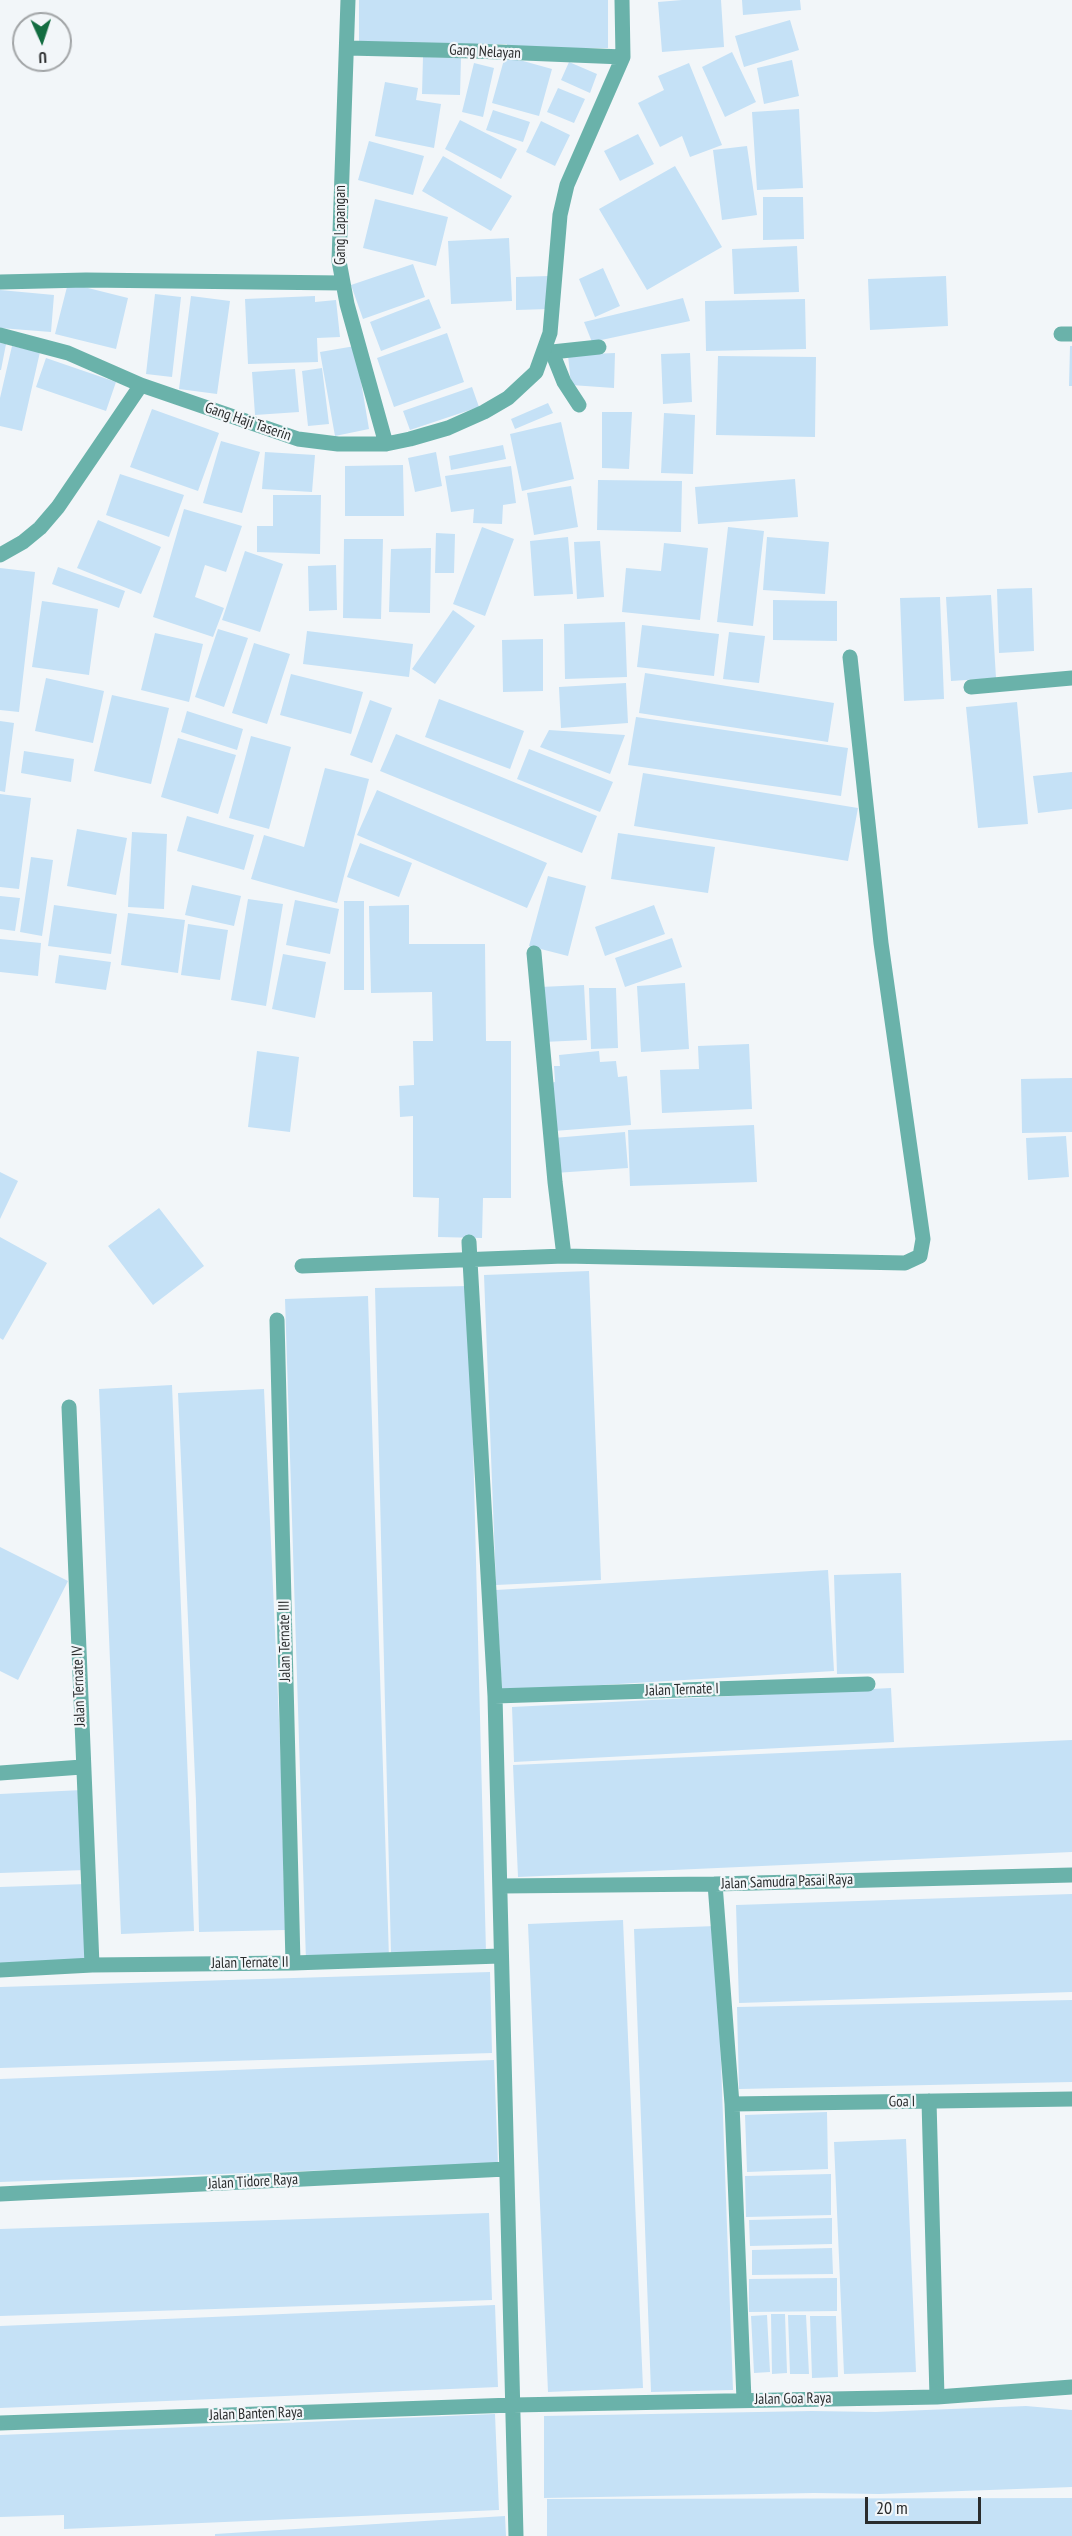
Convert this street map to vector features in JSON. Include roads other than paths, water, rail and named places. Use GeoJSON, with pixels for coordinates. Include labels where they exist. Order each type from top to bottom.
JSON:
{"type":"FeatureCollection","features":[{"type":"Feature","properties":{"kind":"street","name":"Gang Lapangan"},"geometry":{"type":"LineString","coordinates":[[348,0],[339,200],[339,261],[342,283],[386,444]]}},
{"type":"Feature","properties":{"kind":"street","name":"Gang Haji Taserin"},"geometry":{"type":"LineString","coordinates":[[0,335],[68,353],[141,385],[298,439],[338,444],[386,444],[448,428],[484,412],[508,398],[536,372],[548,351],[560,215],[567,185],[623,57],[622,0]]}},
{"type":"Feature","properties":{"kind":"street","name":"Gang Nelayan"},"geometry":{"type":"LineString","coordinates":[[347,48],[623,57]]}},
{"type":"Feature","properties":{"kind":"street"},"geometry":{"type":"LineString","coordinates":[[0,282],[86,280],[342,283]]}},
{"type":"Feature","properties":{"kind":"street"},"geometry":{"type":"LineString","coordinates":[[579,405],[548,351],[599,347]]}},
{"type":"Feature","properties":{"kind":"street"},"geometry":{"type":"LineString","coordinates":[[0,555],[23,542],[40,528],[58,507],[141,385]]}},
{"type":"Feature","properties":{"kind":"street"},"geometry":{"type":"LineString","coordinates":[[302,1266],[564,1256],[905,1263],[920,1256],[923,1239],[878,921],[850,657]]}},
{"type":"Feature","properties":{"kind":"street"},"geometry":{"type":"LineString","coordinates":[[972,687],[1072,678]]}},
{"type":"Feature","properties":{"kind":"street"},"geometry":{"type":"LineString","coordinates":[[534,953],[564,1256]]}},
{"type":"Feature","properties":{"kind":"street"},"geometry":{"type":"LineString","coordinates":[[469,1242],[495,1696],[516,2536]]}},
{"type":"Feature","properties":{"kind":"street","name":"Jalan Ternate III"},"geometry":{"type":"LineString","coordinates":[[277,1320],[293,1963]]}},
{"type":"Feature","properties":{"kind":"street","name":"Jalan Ternate IV"},"geometry":{"type":"LineString","coordinates":[[69,1407],[82,1767],[92,1965]]}},
{"type":"Feature","properties":{"kind":"street","name":"Jalan Ternate I"},"geometry":{"type":"LineString","coordinates":[[495,1696],[868,1684]]}},
{"type":"Feature","properties":{"kind":"street"},"geometry":{"type":"LineString","coordinates":[[0,1773],[82,1767]]}},
{"type":"Feature","properties":{"kind":"street","name":"Jalan Samudra Pasai Raya"},"geometry":{"type":"LineString","coordinates":[[501,1886],[715,1884],[1072,1875]]}},
{"type":"Feature","properties":{"kind":"street"},"geometry":{"type":"LineString","coordinates":[[715,1884],[732,2104],[744,2400]]}},
{"type":"Feature","properties":{"kind":"street","name":"Jalan Ternate II"},"geometry":{"type":"LineString","coordinates":[[0,1970],[92,1965],[293,1963],[500,1956]]}},
{"type":"Feature","properties":{"kind":"street","name":"Goa I"},"geometry":{"type":"LineString","coordinates":[[732,2104],[1072,2098]]}},
{"type":"Feature","properties":{"kind":"street"},"geometry":{"type":"LineString","coordinates":[[929,2101],[937,2397]]}},
{"type":"Feature","properties":{"kind":"street","name":"Jalan Tidore Raya"},"geometry":{"type":"LineString","coordinates":[[0,2194],[506,2169]]}},
{"type":"Feature","properties":{"kind":"street","name":"Jalan Goa Raya"},"geometry":{"type":"LineString","coordinates":[[513,2405],[937,2397],[1072,2387]]}},
{"type":"Feature","properties":{"kind":"street","name":"Jalan Banten Raya"},"geometry":{"type":"LineString","coordinates":[[0,2423],[513,2405]]}}]}
